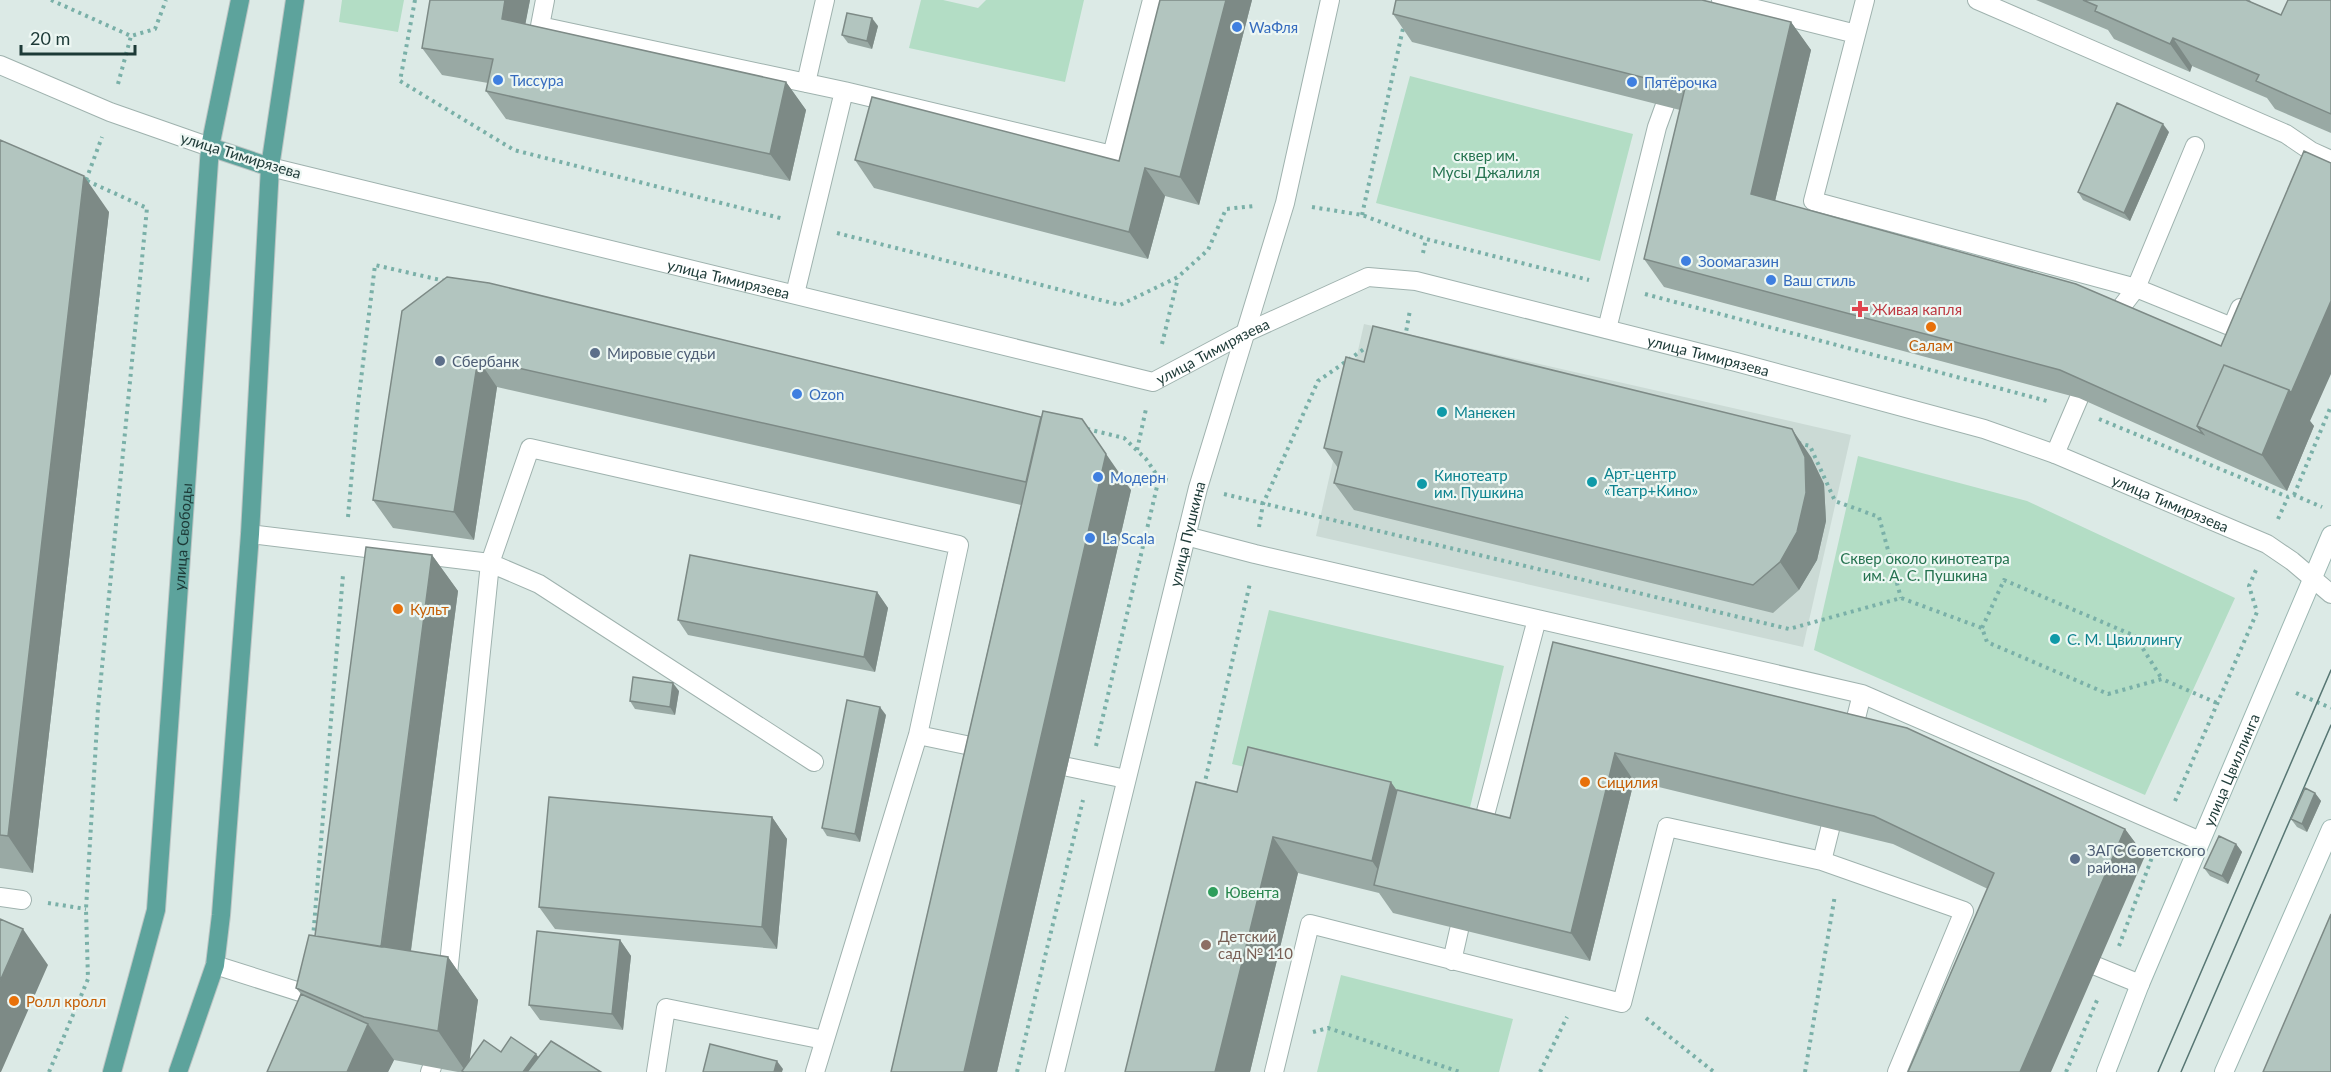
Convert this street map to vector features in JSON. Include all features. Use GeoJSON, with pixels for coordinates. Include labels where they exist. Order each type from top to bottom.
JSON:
{"type":"FeatureCollection","features":[{"type":"Feature","properties":{"kind":"main road","name":"улица Свободы"},"geometry":{"type":"LineString","coordinates":[[112,1072],[156,910],[210,147],[240,0]]}},
{"type":"Feature","properties":{"kind":"main road"},"geometry":{"type":"LineString","coordinates":[[178,1072],[215,965],[221,915],[250,534],[270,167],[295,0]]}},
{"type":"Feature","properties":{"kind":"main road","name":"улица Тимирязева"},"geometry":{"type":"LineString","coordinates":[[210,147],[270,167]]}},
{"type":"Feature","properties":{"kind":"street"},"geometry":{"type":"LineString","coordinates":[[545,0],[540,26],[844,91],[1112,155],[1152,0]]}},
{"type":"Feature","properties":{"kind":"street"},"geometry":{"type":"LineString","coordinates":[[806,83],[825,0]]}},
{"type":"Feature","properties":{"kind":"street","name":"улица Пушкина"},"geometry":{"type":"LineString","coordinates":[[1054,1072],[1198,488],[1285,203],[1330,0]]}},
{"type":"Feature","properties":{"kind":"street"},"geometry":{"type":"LineString","coordinates":[[1721,0],[1856,34]]}},
{"type":"Feature","properties":{"kind":"street"},"geometry":{"type":"LineString","coordinates":[[1865,0],[1813,201],[2136,288],[2232,327],[2246,296]]}},
{"type":"Feature","properties":{"kind":"street"},"geometry":{"type":"LineString","coordinates":[[1977,0],[2286,134],[2311,151],[2331,160]]}},
{"type":"Feature","properties":{"kind":"street","name":"улица Тимирязева"},"geometry":{"type":"LineString","coordinates":[[0,65],[110,112],[210,147]]}},
{"type":"Feature","properties":{"kind":"street"},"geometry":{"type":"LineString","coordinates":[[795,294],[844,91]]}},
{"type":"Feature","properties":{"kind":"street"},"geometry":{"type":"LineString","coordinates":[[1607,329],[1657,127],[1665,105]]}},
{"type":"Feature","properties":{"kind":"street"},"geometry":{"type":"LineString","coordinates":[[2112,318],[2136,288],[2195,146]]}},
{"type":"Feature","properties":{"kind":"street"},"geometry":{"type":"LineString","coordinates":[[2301,171],[2311,151]]}},
{"type":"Feature","properties":{"kind":"street","name":"улица Тимирязева"},"geometry":{"type":"LineString","coordinates":[[270,167],[1153,382],[1245,333],[1368,277],[1416,281],[1973,426],[2055,454],[2267,544],[2292,561],[2331,594]]}},
{"type":"Feature","properties":{"kind":"street"},"geometry":{"type":"LineString","coordinates":[[2055,454],[2077,403]]}},
{"type":"Feature","properties":{"kind":"street"},"geometry":{"type":"LineString","coordinates":[[446,995],[490,563],[530,448],[958,545],[918,735],[815,1072]]}},
{"type":"Feature","properties":{"kind":"street"},"geometry":{"type":"LineString","coordinates":[[250,534],[490,563],[539,584],[814,762]]}},
{"type":"Feature","properties":{"kind":"street","name":"улица Цвиллинга"},"geometry":{"type":"LineString","coordinates":[[2106,1072],[2140,984],[2331,535]]}},
{"type":"Feature","properties":{"kind":"street"},"geometry":{"type":"LineString","coordinates":[[1186,536],[1255,554],[1862,694],[2200,841]]}},
{"type":"Feature","properties":{"kind":"street"},"geometry":{"type":"LineString","coordinates":[[1480,834],[1537,619]]}},
{"type":"Feature","properties":{"kind":"street"},"geometry":{"type":"LineString","coordinates":[[1851,738],[1862,694]]}},
{"type":"Feature","properties":{"kind":"street"},"geometry":{"type":"LineString","coordinates":[[918,735],[999,752]]}},
{"type":"Feature","properties":{"kind":"street"},"geometry":{"type":"LineString","coordinates":[[1068,767],[1126,779]]}},
{"type":"Feature","properties":{"kind":"street"},"geometry":{"type":"LineString","coordinates":[[1274,1072],[1310,924],[1622,1003],[1667,827],[1831,864],[1983,918]]}},
{"type":"Feature","properties":{"kind":"street"},"geometry":{"type":"LineString","coordinates":[[1830,829],[1831,864]]}},
{"type":"Feature","properties":{"kind":"street"},"geometry":{"type":"LineString","coordinates":[[2224,1072],[2331,829]]}},
{"type":"Feature","properties":{"kind":"street"},"geometry":{"type":"LineString","coordinates":[[0,897],[22,900]]}},
{"type":"Feature","properties":{"kind":"street"},"geometry":{"type":"LineString","coordinates":[[1897,1072],[1964,911]]}},
{"type":"Feature","properties":{"kind":"street"},"geometry":{"type":"LineString","coordinates":[[1452,961],[1459,930]]}},
{"type":"Feature","properties":{"kind":"street"},"geometry":{"type":"LineString","coordinates":[[215,965],[333,1001]]}},
{"type":"Feature","properties":{"kind":"street"},"geometry":{"type":"LineString","coordinates":[[2103,968],[2140,984]]}},
{"type":"Feature","properties":{"kind":"street"},"geometry":{"type":"LineString","coordinates":[[656,1072],[666,1008],[825,1041]]}},
{"type":"Feature","properties":{"kind":"path"},"geometry":{"type":"LineString","coordinates":[[51,0],[131,36],[155,29],[166,0]]}},
{"type":"Feature","properties":{"kind":"path"},"geometry":{"type":"LineString","coordinates":[[400,81],[416,0]]}},
{"type":"Feature","properties":{"kind":"path"},"geometry":{"type":"LineString","coordinates":[[1362,215],[1405,20]]}},
{"type":"Feature","properties":{"kind":"path"},"geometry":{"type":"LineString","coordinates":[[87,180],[110,112],[131,36]]}},
{"type":"Feature","properties":{"kind":"path"},"geometry":{"type":"LineString","coordinates":[[49,1072],[88,980],[86,909],[104,633],[147,208],[76,175]]}},
{"type":"Feature","properties":{"kind":"path"},"geometry":{"type":"LineString","coordinates":[[1226,209],[1285,203],[1362,215],[1426,239],[2077,403],[2288,497],[2294,495],[2331,511]]}},
{"type":"Feature","properties":{"kind":"path"},"geometry":{"type":"LineString","coordinates":[[1404,341],[1426,239]]}},
{"type":"Feature","properties":{"kind":"path"},"geometry":{"type":"LineString","coordinates":[[312,948],[358,404],[375,265],[455,284]]}},
{"type":"Feature","properties":{"kind":"path"},"geometry":{"type":"LineString","coordinates":[[1202,796],[1255,554],[1263,504],[1318,381],[1364,349],[1374,347]]}},
{"type":"Feature","properties":{"kind":"path"},"geometry":{"type":"LineString","coordinates":[[2294,495],[2331,406]]}},
{"type":"Feature","properties":{"kind":"path"},"geometry":{"type":"LineString","coordinates":[[1078,427],[1124,438],[1146,459],[1159,478],[1789,629],[1901,598],[1982,628]]}},
{"type":"Feature","properties":{"kind":"path"},"geometry":{"type":"LineString","coordinates":[[1787,440],[1810,446],[1835,501],[1879,517],[1901,598]]}},
{"type":"Feature","properties":{"kind":"path"},"geometry":{"type":"LineString","coordinates":[[2066,1072],[2103,968],[2257,612],[2249,586],[2288,497]]}},
{"type":"Feature","properties":{"kind":"path"},"geometry":{"type":"LineString","coordinates":[[2162,679],[2108,694],[1987,642],[1982,628],[2004,580],[2135,636],[2162,679],[2217,703]]}},
{"type":"Feature","properties":{"kind":"path"},"geometry":{"type":"LineString","coordinates":[[1805,1072],[1831,864]]}},
{"type":"Feature","properties":{"kind":"path"},"geometry":{"type":"LineString","coordinates":[[22,900],[86,909]]}},
{"type":"Feature","properties":{"kind":"path"},"geometry":{"type":"LineString","coordinates":[[1540,1072],[1579,993]]}},
{"type":"Feature","properties":{"kind":"path"},"geometry":{"type":"LineString","coordinates":[[1622,1003],[1657,1025],[1714,1072]]}},
{"type":"Feature","properties":{"kind":"path"},"geometry":{"type":"LineString","coordinates":[[1328,1028],[1460,1072]]}},
{"type":"Feature","properties":{"kind":"shaded area","name":"Арт-центр «Театр+Кино»"},"geometry":{"type":"Polygon","coordinates":[[[1364,324],[1851,435],[1803,647],[1316,536],[1364,324]]]}},
{"type":"Feature","properties":{"kind":"green space"},"geometry":{"type":"Polygon","coordinates":[[[342,0],[404,0],[398,32],[339,22],[342,0]]]}},
{"type":"Feature","properties":{"kind":"green space"},"geometry":{"type":"Polygon","coordinates":[[[921,0],[943,0],[978,8],[986,0],[1084,0],[1065,82],[909,48],[921,0]]]}},
{"type":"Feature","properties":{"kind":"green space","name":"сквер им. Мусы Джалиля"},"geometry":{"type":"Polygon","coordinates":[[[1410,76],[1633,134],[1600,261],[1376,203],[1410,76]]]}},
{"type":"Feature","properties":{"kind":"green space","name":"Сквер около кинотеатра им. А. С. Пушкина"},"geometry":{"type":"Polygon","coordinates":[[[1858,456],[2027,501],[2235,598],[2145,795],[1814,650],[1858,456]]]}},
{"type":"Feature","properties":{"kind":"green space"},"geometry":{"type":"Polygon","coordinates":[[[1269,610],[1504,666],[1467,820],[1232,764],[1269,610]]]}},
{"type":"Feature","properties":{"kind":"green space"},"geometry":{"type":"Polygon","coordinates":[[[1341,975],[1513,1019],[1499,1072],[1317,1072],[1341,975]]]}},
{"type":"Feature","properties":{"kind":"building"},"geometry":{"type":"Polygon","coordinates":[[[430,0],[505,0],[502,19],[786,82],[770,154],[486,91],[493,59],[422,48],[430,0]]]}},
{"type":"Feature","properties":{"kind":"building"},"geometry":{"type":"Polygon","coordinates":[[[1160,0],[1226,0],[1180,177],[1145,168],[1129,232],[855,160],[872,97],[1119,161],[1160,0]]]}},
{"type":"Feature","properties":{"kind":"building"},"geometry":{"type":"Polygon","coordinates":[[[1396,0],[1702,0],[1791,22],[1751,194],[2076,284],[2221,346],[2304,151],[2331,163],[2331,301],[2291,393],[2289,390],[2224,365],[2197,426],[2203,434],[2060,370],[1644,259],[1685,88],[1393,14],[1396,0]]]}},
{"type":"Feature","properties":{"kind":"building"},"geometry":{"type":"Polygon","coordinates":[[[2083,0],[2246,0],[2281,15],[2288,0],[2331,0],[2331,114],[2256,81],[2259,75],[2173,38],[2170,44],[2095,11],[2097,6],[2083,0]]]}},
{"type":"Feature","properties":{"kind":"building"},"geometry":{"type":"Polygon","coordinates":[[[847,13],[872,18],[867,41],[842,35],[847,13]]]}},
{"type":"Feature","properties":{"kind":"building"},"geometry":{"type":"Polygon","coordinates":[[[2117,103],[2163,124],[2124,213],[2078,192],[2117,103]]]}},
{"type":"Feature","properties":{"kind":"building"},"geometry":{"type":"Polygon","coordinates":[[[0,140],[84,176],[8,836],[0,835],[0,140]]]}},
{"type":"Feature","properties":{"kind":"building"},"geometry":{"type":"Polygon","coordinates":[[[447,277],[489,283],[1041,417],[1026,482],[478,359],[454,512],[373,500],[402,311],[447,277]]]}},
{"type":"Feature","properties":{"kind":"building","name":"Арт-центр «Театр+Кино»"},"geometry":{"type":"Polygon","coordinates":[[[1373,326],[1792,429],[1805,457],[1806,493],[1797,532],[1780,562],[1753,585],[1334,483],[1342,452],[1324,448],[1346,357],[1364,362],[1373,326]]]}},
{"type":"Feature","properties":{"kind":"building"},"geometry":{"type":"Polygon","coordinates":[[[2224,365],[2289,390],[2262,455],[2197,426],[2224,365]]]}},
{"type":"Feature","properties":{"kind":"building"},"geometry":{"type":"Polygon","coordinates":[[[1043,411],[1082,419],[1106,454],[964,1072],[891,1072],[1043,411]]]}},
{"type":"Feature","properties":{"kind":"building"},"geometry":{"type":"Polygon","coordinates":[[[366,547],[432,555],[381,947],[315,936],[366,547]]]}},
{"type":"Feature","properties":{"kind":"building"},"geometry":{"type":"Polygon","coordinates":[[[690,555],[877,592],[864,657],[678,620],[690,555]]]}},
{"type":"Feature","properties":{"kind":"building"},"geometry":{"type":"Polygon","coordinates":[[[1553,642],[1907,728],[2125,829],[2020,1072],[1908,1072],[1994,873],[1874,816],[1615,753],[1571,933],[1374,885],[1397,790],[1510,818],[1553,642]]]}},
{"type":"Feature","properties":{"kind":"building"},"geometry":{"type":"Polygon","coordinates":[[[633,677],[673,683],[670,707],[630,701],[633,677]]]}},
{"type":"Feature","properties":{"kind":"building"},"geometry":{"type":"Polygon","coordinates":[[[847,700],[880,707],[855,834],[822,828],[847,700]]]}},
{"type":"Feature","properties":{"kind":"building"},"geometry":{"type":"Polygon","coordinates":[[[1248,747],[1391,782],[1372,861],[1273,837],[1215,1072],[1125,1072],[1196,782],[1237,792],[1248,747]]]}},
{"type":"Feature","properties":{"kind":"building"},"geometry":{"type":"Polygon","coordinates":[[[2305,788],[2315,793],[2302,824],[2291,819],[2305,788]]]}},
{"type":"Feature","properties":{"kind":"building"},"geometry":{"type":"Polygon","coordinates":[[[549,797],[772,817],[762,927],[539,907],[549,797]]]}},
{"type":"Feature","properties":{"kind":"building"},"geometry":{"type":"Polygon","coordinates":[[[2219,836],[2236,844],[2222,876],[2204,868],[2219,836]]]}},
{"type":"Feature","properties":{"kind":"building"},"geometry":{"type":"Polygon","coordinates":[[[2331,914],[2331,1072],[2263,1072],[2331,914]]]}},
{"type":"Feature","properties":{"kind":"building"},"geometry":{"type":"Polygon","coordinates":[[[0,919],[23,929],[0,981],[0,919]]]}},
{"type":"Feature","properties":{"kind":"building"},"geometry":{"type":"Polygon","coordinates":[[[537,931],[620,940],[612,1014],[529,1005],[537,931]]]}},
{"type":"Feature","properties":{"kind":"building"},"geometry":{"type":"Polygon","coordinates":[[[309,935],[448,957],[438,1031],[364,1017],[296,988],[309,935]]]}},
{"type":"Feature","properties":{"kind":"building"},"geometry":{"type":"Polygon","coordinates":[[[301,994],[368,1024],[347,1072],[267,1072],[301,994]]]}},
{"type":"Feature","properties":{"kind":"building"},"geometry":{"type":"Polygon","coordinates":[[[511,1037],[536,1054],[523,1072],[462,1071],[484,1040],[501,1052],[511,1037]]]}},
{"type":"Feature","properties":{"kind":"building"},"geometry":{"type":"Polygon","coordinates":[[[551,1041],[601,1072],[527,1072],[551,1041]]]}},
{"type":"Feature","properties":{"kind":"building"},"geometry":{"type":"Polygon","coordinates":[[[710,1044],[777,1061],[774,1072],[703,1072],[710,1044]]]}},
{"type":"Feature","properties":{"kind":"tram line"},"geometry":{"type":"LineString","coordinates":[[2158,1072],[2331,670]]}},
{"type":"Feature","properties":{"kind":"tram line"},"geometry":{"type":"LineString","coordinates":[[2181,1072],[2331,725]]}},
{"type":"Feature","properties":{"kind":"place","name":"WaФля"},"geometry":{"type":"Point","coordinates":[1237,27]}},
{"type":"Feature","properties":{"kind":"place","name":"Тиссура"},"geometry":{"type":"Point","coordinates":[498,80]}},
{"type":"Feature","properties":{"kind":"place","name":"Пятёрочка"},"geometry":{"type":"Point","coordinates":[1632,82]}},
{"type":"Feature","properties":{"kind":"place","name":"Зоомагазин"},"geometry":{"type":"Point","coordinates":[1686,261]}},
{"type":"Feature","properties":{"kind":"place","name":"Ваш стиль"},"geometry":{"type":"Point","coordinates":[1771,280]}},
{"type":"Feature","properties":{"kind":"place","name":"Живая капля"},"geometry":{"type":"Point","coordinates":[1860,309]}},
{"type":"Feature","properties":{"kind":"place","name":"Салам"},"geometry":{"type":"Point","coordinates":[1931,327]}},
{"type":"Feature","properties":{"kind":"place","name":"Мировые судьи"},"geometry":{"type":"Point","coordinates":[595,353]}},
{"type":"Feature","properties":{"kind":"place","name":"Сбербанк"},"geometry":{"type":"Point","coordinates":[440,361]}},
{"type":"Feature","properties":{"kind":"place","name":"Ozon"},"geometry":{"type":"Point","coordinates":[797,394]}},
{"type":"Feature","properties":{"kind":"place","name":"Манекен"},"geometry":{"type":"Point","coordinates":[1442,412]}},
{"type":"Feature","properties":{"kind":"place","name":"Модерн"},"geometry":{"type":"Point","coordinates":[1098,477]}},
{"type":"Feature","properties":{"kind":"place","name":"Арт-центр «Театр+Кино»"},"geometry":{"type":"Point","coordinates":[1592,482]}},
{"type":"Feature","properties":{"kind":"place","name":"Кинотеатр им. Пушкина"},"geometry":{"type":"Point","coordinates":[1422,484]}},
{"type":"Feature","properties":{"kind":"place","name":"La Scala"},"geometry":{"type":"Point","coordinates":[1090,538]}},
{"type":"Feature","properties":{"kind":"place","name":"Культ"},"geometry":{"type":"Point","coordinates":[398,609]}},
{"type":"Feature","properties":{"kind":"place","name":"С. М. Цвиллингу"},"geometry":{"type":"Point","coordinates":[2055,639]}},
{"type":"Feature","properties":{"kind":"place","name":"Сицилия"},"geometry":{"type":"Point","coordinates":[1585,782]}},
{"type":"Feature","properties":{"kind":"place","name":"ЗАГС Советского района"},"geometry":{"type":"Point","coordinates":[2075,859]}},
{"type":"Feature","properties":{"kind":"place","name":"Ювента"},"geometry":{"type":"Point","coordinates":[1213,892]}},
{"type":"Feature","properties":{"kind":"place","name":"Детский сад № 110"},"geometry":{"type":"Point","coordinates":[1206,945]}},
{"type":"Feature","properties":{"kind":"place","name":"Ролл кролл"},"geometry":{"type":"Point","coordinates":[14,1001]}}]}
